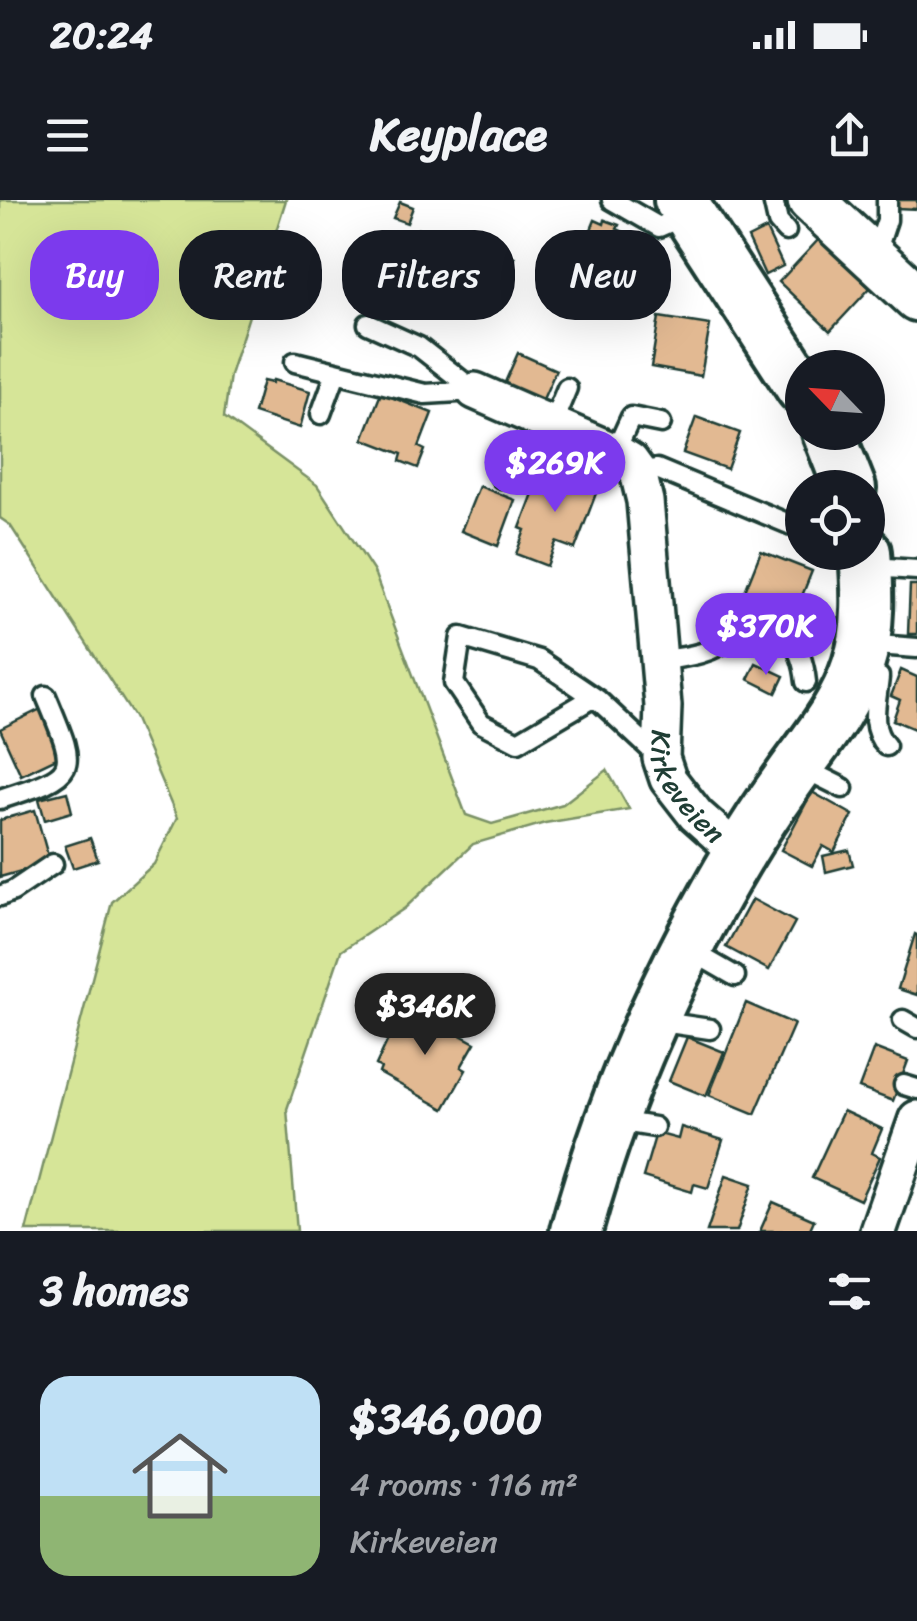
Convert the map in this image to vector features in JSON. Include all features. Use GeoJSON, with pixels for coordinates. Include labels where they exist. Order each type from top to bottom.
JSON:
{"type":"FeatureCollection","features":[{"type":"Feature","properties":{"kind":"main road"},"geometry":{"type":"LineString","coordinates":[[685,207],[785,362]]}},
{"type":"Feature","properties":{"kind":"main road","name":"Kirkeveien"},"geometry":{"type":"LineString","coordinates":[[576,1231],[633,1124],[650,1020],[739,853],[827,729],[861,656],[865,570]]}},
{"type":"Feature","properties":{"kind":"street"},"geometry":{"type":"LineString","coordinates":[[798,216],[875,258],[917,298]]}},
{"type":"Feature","properties":{"kind":"street"},"geometry":{"type":"LineString","coordinates":[[476,391],[627,462]]}},
{"type":"Feature","properties":{"kind":"street","name":"Kirkeveien"},"geometry":{"type":"LineString","coordinates":[[627,462],[645,501],[663,706],[660,758],[668,780],[696,815],[739,853]]}},
{"type":"Feature","properties":{"kind":"street"},"geometry":{"type":"LineString","coordinates":[[878,1231],[917,1119]]}},
{"type":"Feature","properties":{"kind":"lane"},"geometry":{"type":"LineString","coordinates":[[612,200],[659,227],[685,207]]}},
{"type":"Feature","properties":{"kind":"lane"},"geometry":{"type":"LineString","coordinates":[[772,200],[778,222],[798,216]]}},
{"type":"Feature","properties":{"kind":"lane"},"geometry":{"type":"LineString","coordinates":[[875,258],[886,220],[886,200]]}},
{"type":"Feature","properties":{"kind":"lane"},"geometry":{"type":"LineString","coordinates":[[368,324],[419,347],[476,391]]}},
{"type":"Feature","properties":{"kind":"lane"},"geometry":{"type":"LineString","coordinates":[[295,362],[426,394],[476,391]]}},
{"type":"Feature","properties":{"kind":"lane"},"geometry":{"type":"LineString","coordinates":[[321,414],[336,372]]}},
{"type":"Feature","properties":{"kind":"lane"},"geometry":{"type":"LineString","coordinates":[[501,478],[540,448],[554,426],[568,388]]}},
{"type":"Feature","properties":{"kind":"lane"},"geometry":{"type":"LineString","coordinates":[[661,423],[631,416],[627,462],[657,469],[785,522]]}},
{"type":"Feature","properties":{"kind":"lane"},"geometry":{"type":"LineString","coordinates":[[885,563],[917,570]]}},
{"type":"Feature","properties":{"kind":"lane"},"geometry":{"type":"LineString","coordinates":[[660,661],[705,652],[743,633],[770,632],[792,639],[803,656],[806,682]]}},
{"type":"Feature","properties":{"kind":"lane"},"geometry":{"type":"LineString","coordinates":[[598,700],[589,700],[518,742],[481,723],[454,683],[462,637],[538,660],[598,700],[660,758]]}},
{"type":"Feature","properties":{"kind":"lane"},"geometry":{"type":"LineString","coordinates":[[861,656],[917,648]]}},
{"type":"Feature","properties":{"kind":"lane"},"geometry":{"type":"LineString","coordinates":[[861,656],[879,677],[874,720],[879,738],[886,746]]}},
{"type":"Feature","properties":{"kind":"lane"},"geometry":{"type":"LineString","coordinates":[[0,800],[55,781],[68,765],[68,748],[46,696]]}},
{"type":"Feature","properties":{"kind":"lane"},"geometry":{"type":"LineString","coordinates":[[798,766],[842,788]]}},
{"type":"Feature","properties":{"kind":"lane"},"geometry":{"type":"LineString","coordinates":[[0,896],[13,892],[54,864]]}},
{"type":"Feature","properties":{"kind":"lane"},"geometry":{"type":"LineString","coordinates":[[687,948],[735,976]]}},
{"type":"Feature","properties":{"kind":"lane"},"geometry":{"type":"LineString","coordinates":[[650,1020],[710,1029]]}},
{"type":"Feature","properties":{"kind":"green space"},"geometry":{"type":"Polygon","coordinates":[[[0,200],[286,200],[276,230],[179,230],[179,320],[248,320],[230,375],[224,417],[317,485],[374,572],[466,815],[492,824],[563,804],[607,770],[629,809],[545,823],[473,844],[405,908],[341,951],[287,1109],[297,1231],[26,1231],[112,902],[154,864],[177,818],[134,717],[10,525],[0,518],[0,200]]]}},
{"type":"Feature","properties":{"kind":"building"},"geometry":{"type":"Polygon","coordinates":[[[897,200],[917,200],[917,209],[897,208],[897,200]]]}},
{"type":"Feature","properties":{"kind":"building"},"geometry":{"type":"Polygon","coordinates":[[[400,202],[413,207],[407,223],[393,218],[400,202]]]}},
{"type":"Feature","properties":{"kind":"building"},"geometry":{"type":"Polygon","coordinates":[[[595,220],[619,225],[619,230],[591,230],[595,220]]]}},
{"type":"Feature","properties":{"kind":"building"},"geometry":{"type":"Polygon","coordinates":[[[766,229],[783,266],[765,275],[748,238],[766,229]]]}},
{"type":"Feature","properties":{"kind":"building"},"geometry":{"type":"Polygon","coordinates":[[[819,239],[870,288],[830,331],[779,282],[819,239]]]}},
{"type":"Feature","properties":{"kind":"building"},"geometry":{"type":"Polygon","coordinates":[[[659,320],[710,325],[701,376],[651,367],[659,320]]]}},
{"type":"Feature","properties":{"kind":"building"},"geometry":{"type":"Polygon","coordinates":[[[518,353],[556,370],[540,406],[502,389],[518,353]]]}},
{"type":"Feature","properties":{"kind":"building"},"geometry":{"type":"Polygon","coordinates":[[[273,380],[310,391],[300,428],[254,413],[263,381],[273,380]]]}},
{"type":"Feature","properties":{"kind":"building"},"geometry":{"type":"Polygon","coordinates":[[[381,393],[432,413],[419,447],[425,450],[418,468],[400,461],[402,454],[363,439],[381,393]]]}},
{"type":"Feature","properties":{"kind":"building"},"geometry":{"type":"Polygon","coordinates":[[[696,417],[740,433],[727,469],[683,453],[696,417]]]}},
{"type":"Feature","properties":{"kind":"building"},"geometry":{"type":"Polygon","coordinates":[[[543,467],[598,488],[575,549],[556,542],[547,566],[516,554],[525,530],[520,528],[543,467]]]}},
{"type":"Feature","properties":{"kind":"building"},"geometry":{"type":"Polygon","coordinates":[[[479,486],[515,500],[498,546],[461,531],[479,486]]]}},
{"type":"Feature","properties":{"kind":"building"},"geometry":{"type":"Polygon","coordinates":[[[761,551],[785,560],[785,570],[812,571],[790,626],[739,606],[761,551]]]}},
{"type":"Feature","properties":{"kind":"building"},"geometry":{"type":"Polygon","coordinates":[[[910,585],[917,585],[917,634],[908,634],[910,585]]]}},
{"type":"Feature","properties":{"kind":"building"},"geometry":{"type":"Polygon","coordinates":[[[756,663],[784,676],[776,693],[748,679],[756,663]]]}},
{"type":"Feature","properties":{"kind":"building"},"geometry":{"type":"Polygon","coordinates":[[[901,670],[917,677],[917,730],[893,720],[900,700],[891,696],[901,670]]]}},
{"type":"Feature","properties":{"kind":"building"},"geometry":{"type":"Polygon","coordinates":[[[41,709],[63,755],[21,775],[0,729],[41,709]]]}},
{"type":"Feature","properties":{"kind":"building"},"geometry":{"type":"Polygon","coordinates":[[[67,792],[72,812],[45,820],[39,799],[67,792]]]}},
{"type":"Feature","properties":{"kind":"building"},"geometry":{"type":"Polygon","coordinates":[[[812,792],[853,815],[834,852],[823,846],[812,866],[781,850],[812,792]]]}},
{"type":"Feature","properties":{"kind":"building"},"geometry":{"type":"Polygon","coordinates":[[[35,810],[50,863],[0,877],[0,820],[35,810]]]}},
{"type":"Feature","properties":{"kind":"building"},"geometry":{"type":"Polygon","coordinates":[[[90,838],[98,860],[73,868],[65,846],[90,838]]]}},
{"type":"Feature","properties":{"kind":"building"},"geometry":{"type":"Polygon","coordinates":[[[849,850],[853,865],[826,872],[823,856],[849,850]]]}},
{"type":"Feature","properties":{"kind":"building"},"geometry":{"type":"Polygon","coordinates":[[[752,899],[795,922],[769,970],[726,947],[752,899]]]}},
{"type":"Feature","properties":{"kind":"building"},"geometry":{"type":"Polygon","coordinates":[[[917,935],[917,995],[898,989],[917,935]]]}},
{"type":"Feature","properties":{"kind":"building"},"geometry":{"type":"Polygon","coordinates":[[[746,1003],[794,1024],[755,1114],[709,1095],[746,1003]]]}},
{"type":"Feature","properties":{"kind":"building"},"geometry":{"type":"Polygon","coordinates":[[[402,1010],[416,1017],[418,1012],[475,1043],[461,1067],[466,1070],[444,1109],[379,1073],[381,1068],[376,1065],[402,1010]]]}},
{"type":"Feature","properties":{"kind":"building"},"geometry":{"type":"Polygon","coordinates":[[[687,1037],[724,1052],[706,1096],[669,1081],[687,1037]]]}},
{"type":"Feature","properties":{"kind":"building"},"geometry":{"type":"Polygon","coordinates":[[[874,1048],[908,1061],[893,1101],[859,1088],[874,1048]]]}},
{"type":"Feature","properties":{"kind":"building"},"geometry":{"type":"Polygon","coordinates":[[[843,1111],[882,1129],[872,1153],[880,1157],[860,1200],[812,1178],[843,1111]]]}},
{"type":"Feature","properties":{"kind":"building"},"geometry":{"type":"Polygon","coordinates":[[[681,1127],[723,1140],[708,1188],[694,1184],[692,1192],[643,1177],[656,1133],[678,1139],[681,1127]]]}},
{"type":"Feature","properties":{"kind":"building"},"geometry":{"type":"Polygon","coordinates":[[[726,1175],[753,1184],[737,1231],[707,1231],[726,1175]]]}},
{"type":"Feature","properties":{"kind":"building"},"geometry":{"type":"Polygon","coordinates":[[[773,1202],[814,1220],[809,1231],[760,1231],[773,1202]]]}}]}
